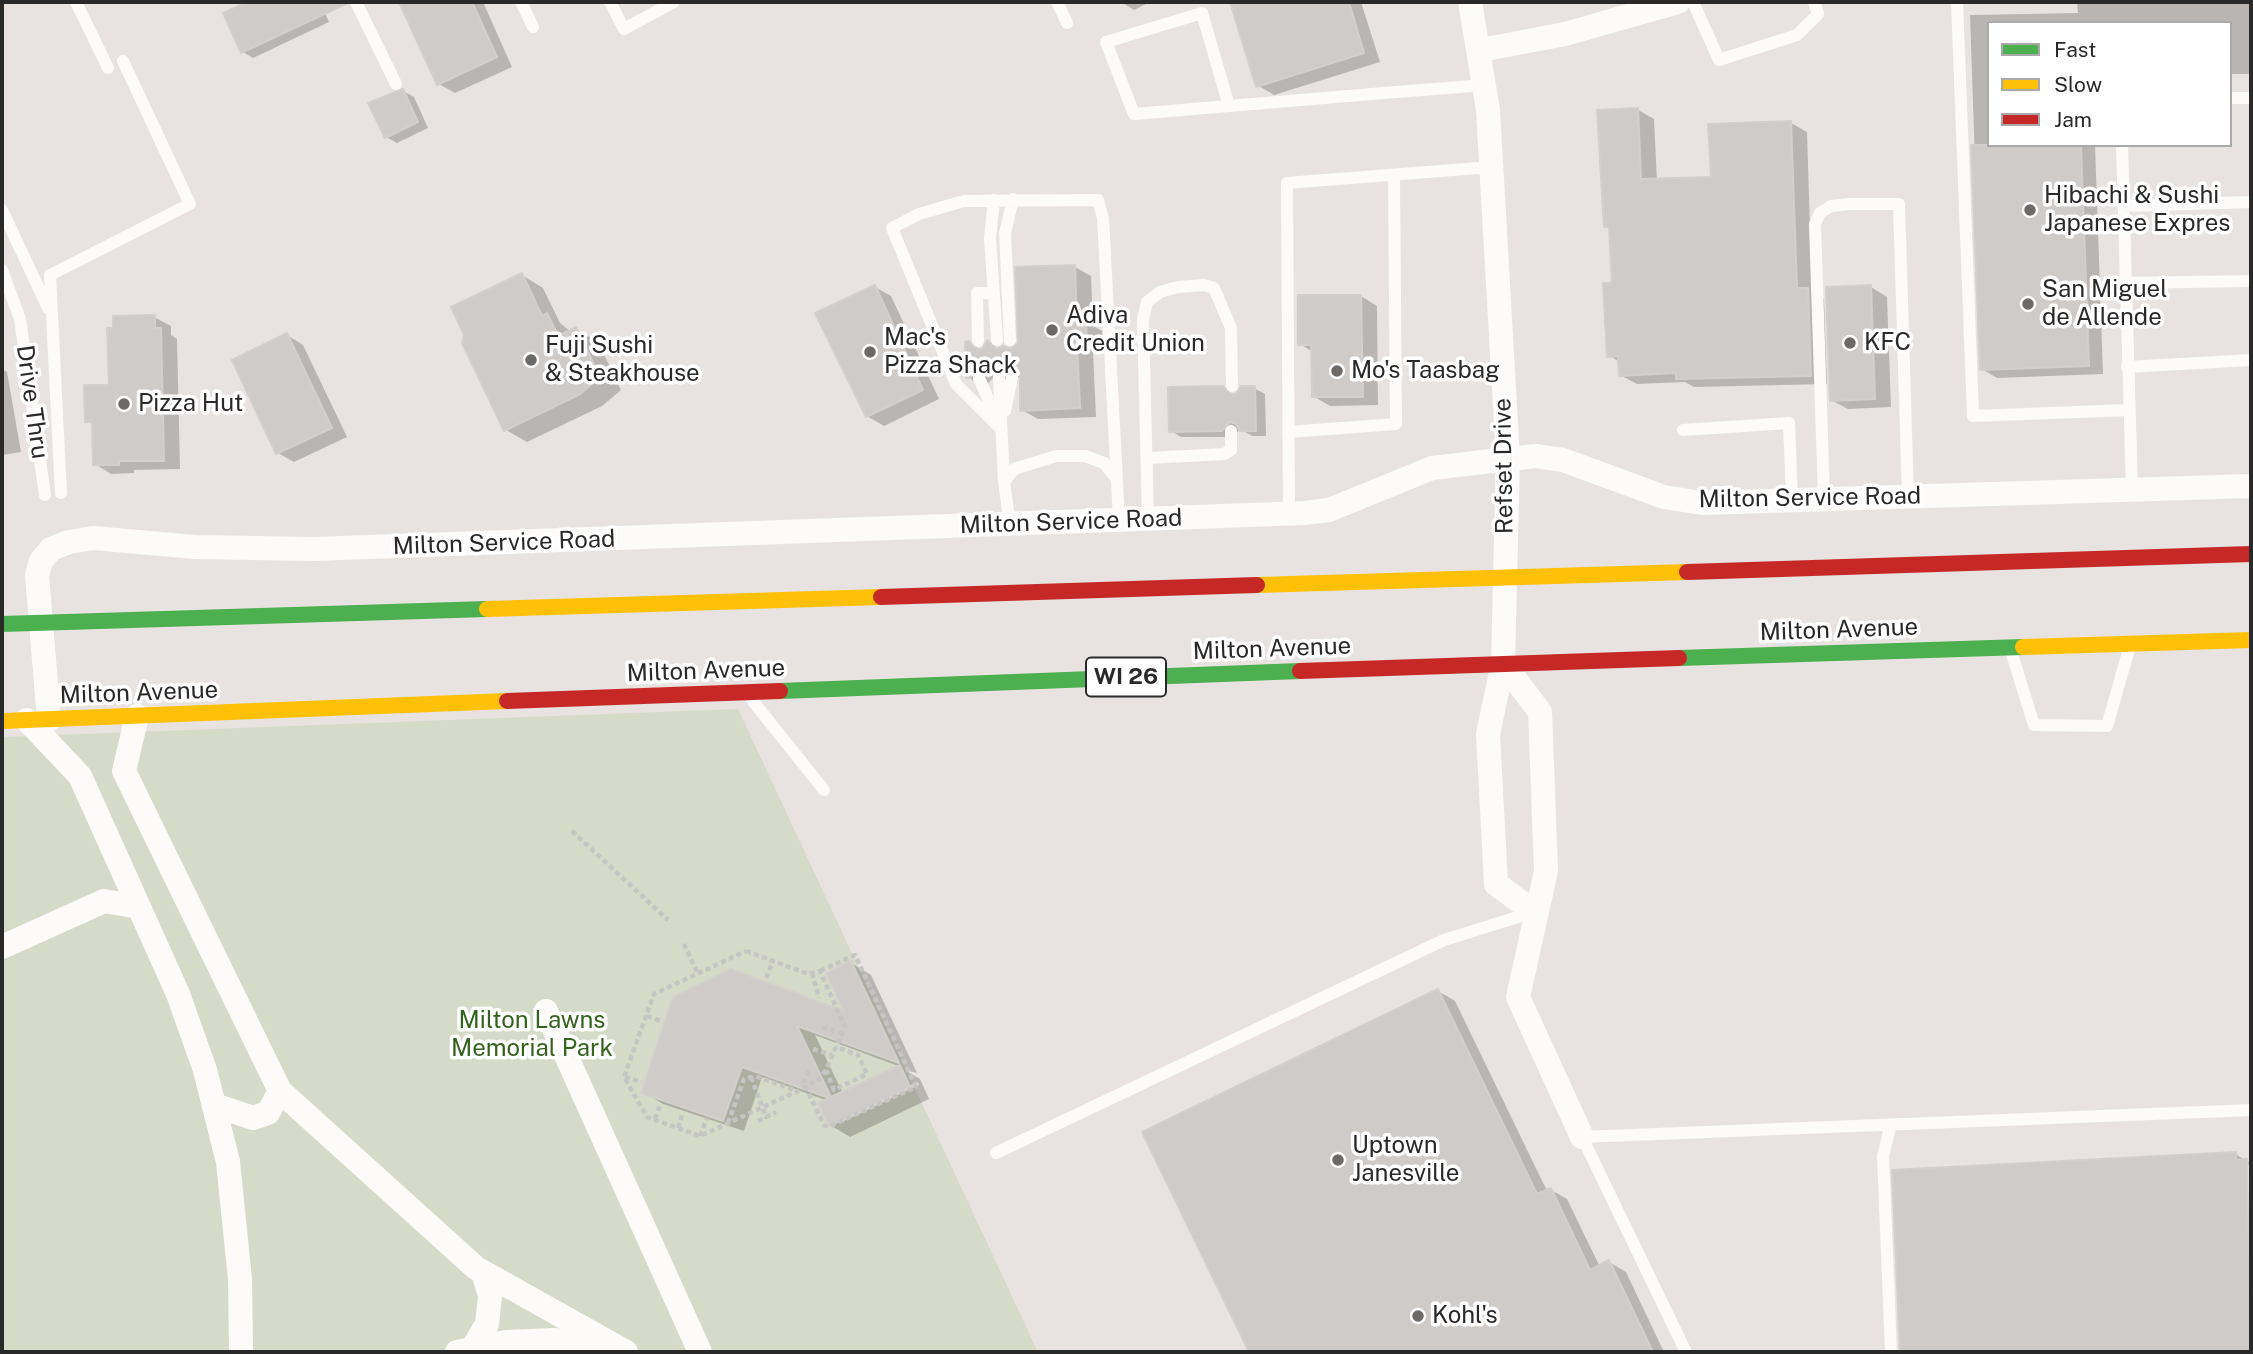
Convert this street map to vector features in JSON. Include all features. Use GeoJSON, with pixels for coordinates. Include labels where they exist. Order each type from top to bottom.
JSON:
{"type":"FeatureCollection","features":[{"type":"Feature","properties":{"kind":"main road"},"geometry":{"type":"LineString","coordinates":[[2,624],[2251,554]]}},
{"type":"Feature","properties":{"kind":"main road","name":"Milton Avenue"},"geometry":{"type":"LineString","coordinates":[[2,721],[1503,663],[2251,640]]}},
{"type":"Feature","properties":{"kind":"street","name":"Refset Drive"},"geometry":{"type":"LineString","coordinates":[[1470,2],[1485,85],[1508,458],[1503,663],[1488,734],[1496,884],[1534,912]]}},
{"type":"Feature","properties":{"kind":"street"},"geometry":{"type":"LineString","coordinates":[[1480,50],[1564,34],[1678,2]]}},
{"type":"Feature","properties":{"kind":"street","name":"Milton Service Road"},"geometry":{"type":"LineString","coordinates":[[38,720],[37,575],[41,561],[51,549],[59,545],[93,538],[195,547],[314,550],[1289,513],[1329,510],[1432,468],[1535,456],[1563,460],[1664,497],[1702,503],[2251,486]]}},
{"type":"Feature","properties":{"kind":"street"},"geometry":{"type":"LineString","coordinates":[[1503,663],[1540,712],[1546,871],[1534,912],[1518,997],[1581,1137]]}},
{"type":"Feature","properties":{"kind":"street"},"geometry":{"type":"LineString","coordinates":[[137,716],[124,771],[280,1091],[483,1272],[621,1350]]}},
{"type":"Feature","properties":{"kind":"street"},"geometry":{"type":"LineString","coordinates":[[38,720],[80,776],[110,841],[178,994],[214,1105],[229,1162],[240,1279],[241,1352]]}},
{"type":"Feature","properties":{"kind":"street"},"geometry":{"type":"LineString","coordinates":[[104,901],[110,841]]}},
{"type":"Feature","properties":{"kind":"street"},"geometry":{"type":"LineString","coordinates":[[2,947],[104,901],[139,907]]}},
{"type":"Feature","properties":{"kind":"street"},"geometry":{"type":"LineString","coordinates":[[546,1011],[700,1352]]}},
{"type":"Feature","properties":{"kind":"street"},"geometry":{"type":"LineString","coordinates":[[214,1105],[253,1118],[268,1113],[280,1091]]}},
{"type":"Feature","properties":{"kind":"street"},"geometry":{"type":"LineString","coordinates":[[465,1351],[487,1324],[490,1296],[483,1272]]}},
{"type":"Feature","properties":{"kind":"street"},"geometry":{"type":"LineString","coordinates":[[465,1351],[506,1342],[554,1340],[621,1350]]}},
{"type":"Feature","properties":{"kind":"lane"},"geometry":{"type":"LineString","coordinates":[[76,2],[108,68]]}},
{"type":"Feature","properties":{"kind":"lane"},"geometry":{"type":"LineString","coordinates":[[356,2],[396,84]]}},
{"type":"Feature","properties":{"kind":"lane"},"geometry":{"type":"LineString","coordinates":[[521,2],[533,27]]}},
{"type":"Feature","properties":{"kind":"lane"},"geometry":{"type":"LineString","coordinates":[[610,2],[624,29],[674,2]]}},
{"type":"Feature","properties":{"kind":"lane"},"geometry":{"type":"LineString","coordinates":[[1057,2],[1068,23]]}},
{"type":"Feature","properties":{"kind":"lane"},"geometry":{"type":"LineString","coordinates":[[1693,2],[1719,60],[1797,35],[1818,14],[1814,2]]}},
{"type":"Feature","properties":{"kind":"lane"},"geometry":{"type":"LineString","coordinates":[[1957,2],[1973,415],[2129,410]]}},
{"type":"Feature","properties":{"kind":"lane"},"geometry":{"type":"LineString","coordinates":[[1229,106],[1202,13],[1106,42],[1134,114],[1485,85]]}},
{"type":"Feature","properties":{"kind":"lane"},"geometry":{"type":"LineString","coordinates":[[61,493],[50,275],[190,204],[123,61]]}},
{"type":"Feature","properties":{"kind":"lane"},"geometry":{"type":"LineString","coordinates":[[2232,98],[2251,98]]}},
{"type":"Feature","properties":{"kind":"lane"},"geometry":{"type":"LineString","coordinates":[[2122,147],[2132,490]]}},
{"type":"Feature","properties":{"kind":"lane"},"geometry":{"type":"LineString","coordinates":[[1289,513],[1287,183],[1491,167]]}},
{"type":"Feature","properties":{"kind":"lane"},"geometry":{"type":"LineString","coordinates":[[1288,432],[1396,424],[1394,175]]}},
{"type":"Feature","properties":{"kind":"lane"},"geometry":{"type":"LineString","coordinates":[[994,200],[990,238],[993,293],[1004,340],[1005,233],[1013,199]]}},
{"type":"Feature","properties":{"kind":"lane"},"geometry":{"type":"LineString","coordinates":[[1001,429],[956,384],[892,228],[919,215],[964,201],[1098,200],[1103,218],[1119,520]]}},
{"type":"Feature","properties":{"kind":"lane"},"geometry":{"type":"LineString","coordinates":[[2123,206],[2251,202]]}},
{"type":"Feature","properties":{"kind":"lane"},"geometry":{"type":"LineString","coordinates":[[1824,499],[1815,224],[1820,213],[1831,206],[1850,204],[1899,204],[1909,497]]}},
{"type":"Feature","properties":{"kind":"lane"},"geometry":{"type":"LineString","coordinates":[[2,210],[52,316]]}},
{"type":"Feature","properties":{"kind":"lane","name":"Drive Thru"},"geometry":{"type":"LineString","coordinates":[[2,270],[20,319],[45,495]]}},
{"type":"Feature","properties":{"kind":"lane"},"geometry":{"type":"LineString","coordinates":[[2125,283],[2251,281]]}},
{"type":"Feature","properties":{"kind":"lane"},"geometry":{"type":"LineString","coordinates":[[1148,519],[1143,320],[1147,302],[1160,292],[1178,287],[1205,285],[1214,288],[1231,328],[1231,386]]}},
{"type":"Feature","properties":{"kind":"lane"},"geometry":{"type":"LineString","coordinates":[[978,341],[977,293],[993,293]]}},
{"type":"Feature","properties":{"kind":"lane"},"geometry":{"type":"LineString","coordinates":[[2127,367],[2251,360]]}},
{"type":"Feature","properties":{"kind":"lane"},"geometry":{"type":"LineString","coordinates":[[1006,377],[1001,429],[1010,524]]}},
{"type":"Feature","properties":{"kind":"lane"},"geometry":{"type":"LineString","coordinates":[[979,378],[1001,429]]}},
{"type":"Feature","properties":{"kind":"lane"},"geometry":{"type":"LineString","coordinates":[[1683,430],[1789,423],[1792,500]]}},
{"type":"Feature","properties":{"kind":"lane"},"geometry":{"type":"LineString","coordinates":[[1147,458],[1224,454],[1231,450],[1231,431]]}},
{"type":"Feature","properties":{"kind":"lane"},"geometry":{"type":"LineString","coordinates":[[1004,482],[1014,469],[1056,456],[1086,456],[1104,463],[1116,478]]}},
{"type":"Feature","properties":{"kind":"lane"},"geometry":{"type":"LineString","coordinates":[[2010,647],[2034,725],[2107,726],[2130,643]]}},
{"type":"Feature","properties":{"kind":"lane"},"geometry":{"type":"LineString","coordinates":[[746,692],[824,790]]}},
{"type":"Feature","properties":{"kind":"lane"},"geometry":{"type":"LineString","coordinates":[[996,1153],[1444,940],[1534,912]]}},
{"type":"Feature","properties":{"kind":"lane"},"geometry":{"type":"LineString","coordinates":[[1686,1352],[1581,1137],[2251,1110]]}},
{"type":"Feature","properties":{"kind":"lane"},"geometry":{"type":"LineString","coordinates":[[1891,1124],[1884,1156],[1891,1352]]}},
{"type":"Feature","properties":{"kind":"path"},"geometry":{"type":"LineString","coordinates":[[572,831],[668,920]]}},
{"type":"Feature","properties":{"kind":"path"},"geometry":{"type":"LineString","coordinates":[[684,944],[698,972]]}},
{"type":"Feature","properties":{"kind":"path"},"geometry":{"type":"LineString","coordinates":[[809,1071],[803,1082],[805,1086],[824,1125],[828,1127],[916,1087],[855,955],[812,973],[746,951],[654,994],[624,1077],[647,1117],[699,1136],[797,1091],[805,1086],[819,1079],[826,1070],[845,1027],[820,971]]}},
{"type":"Feature","properties":{"kind":"path"},"geometry":{"type":"LineString","coordinates":[[766,978],[773,961]]}},
{"type":"Feature","properties":{"kind":"path"},"geometry":{"type":"LineString","coordinates":[[812,973],[820,992],[819,998]]}},
{"type":"Feature","properties":{"kind":"path"},"geometry":{"type":"LineString","coordinates":[[646,1016],[661,1021]]}},
{"type":"Feature","properties":{"kind":"path"},"geometry":{"type":"LineString","coordinates":[[822,1027],[842,1033]]}},
{"type":"Feature","properties":{"kind":"path"},"geometry":{"type":"LineString","coordinates":[[826,1070],[834,1090],[867,1074],[858,1055],[836,1047]]}},
{"type":"Feature","properties":{"kind":"path"},"geometry":{"type":"LineString","coordinates":[[813,1049],[832,1055]]}},
{"type":"Feature","properties":{"kind":"path"},"geometry":{"type":"LineString","coordinates":[[624,1077],[642,1082]]}},
{"type":"Feature","properties":{"kind":"path"},"geometry":{"type":"LineString","coordinates":[[729,1123],[744,1079],[751,1077],[797,1091]]}},
{"type":"Feature","properties":{"kind":"path"},"geometry":{"type":"LineString","coordinates":[[751,1077],[766,1117]]}},
{"type":"Feature","properties":{"kind":"path"},"geometry":{"type":"LineString","coordinates":[[655,1119],[661,1103]]}},
{"type":"Feature","properties":{"kind":"path"},"geometry":{"type":"LineString","coordinates":[[678,1128],[683,1112]]}},
{"type":"Feature","properties":{"kind":"path"},"geometry":{"type":"LineString","coordinates":[[758,1121],[776,1112]]}},
{"type":"Feature","properties":{"kind":"path"},"geometry":{"type":"LineString","coordinates":[[699,1136],[706,1118]]}},
{"type":"Feature","properties":{"kind":"green space","name":"Milton Lawns Memorial Park"},"geometry":{"type":"Polygon","coordinates":[[[738,709],[1038,1352],[2,1352],[2,737],[738,709]]]}},
{"type":"Feature","properties":{"kind":"building"},"geometry":{"type":"Polygon","coordinates":[[[247,2],[348,3],[241,53],[223,13],[247,2]]]}},
{"type":"Feature","properties":{"kind":"building"},"geometry":{"type":"Polygon","coordinates":[[[399,2],[472,2],[497,57],[437,85],[399,2]]]}},
{"type":"Feature","properties":{"kind":"building"},"geometry":{"type":"Polygon","coordinates":[[[1230,2],[1349,2],[1364,53],[1256,87],[1230,2]]]}},
{"type":"Feature","properties":{"kind":"building"},"geometry":{"type":"Polygon","coordinates":[[[403,89],[418,122],[385,138],[368,103],[403,89]]]}},
{"type":"Feature","properties":{"kind":"building"},"geometry":{"type":"Polygon","coordinates":[[[1638,108],[1641,179],[1711,177],[1708,124],[1791,121],[1797,288],[1808,288],[1811,376],[1676,379],[1676,373],[1619,376],[1618,356],[1607,357],[1603,283],[1612,283],[1609,227],[1604,227],[1597,110],[1638,108]]]}},
{"type":"Feature","properties":{"kind":"building"},"geometry":{"type":"Polygon","coordinates":[[[1971,145],[2081,147],[2089,366],[1980,370],[1971,145]]]}},
{"type":"Feature","properties":{"kind":"building","name":"Adiva Credit Union"},"geometry":{"type":"Polygon","coordinates":[[[1075,265],[1077,320],[1086,320],[1087,343],[1077,344],[1080,408],[1020,411],[1020,375],[1014,369],[995,369],[988,377],[984,371],[976,370],[970,378],[966,378],[965,342],[969,341],[977,350],[983,348],[987,340],[997,349],[1003,346],[1011,349],[1018,343],[1015,267],[1075,265]]]}},
{"type":"Feature","properties":{"kind":"building","name":"Fuji Sushi & Steakhouse"},"geometry":{"type":"Polygon","coordinates":[[[522,273],[542,316],[547,313],[558,336],[576,327],[600,377],[580,394],[504,431],[462,343],[464,335],[451,307],[522,273]]]}},
{"type":"Feature","properties":{"kind":"building","name":"Mac's Pizza Shack"},"geometry":{"type":"Polygon","coordinates":[[[875,285],[923,390],[866,417],[815,313],[875,285]]]}},
{"type":"Feature","properties":{"kind":"building","name":"KFC"},"geometry":{"type":"Polygon","coordinates":[[[1871,285],[1875,399],[1830,401],[1826,287],[1871,285]]]}},
{"type":"Feature","properties":{"kind":"building","name":"Mo's Taasbag"},"geometry":{"type":"Polygon","coordinates":[[[1298,295],[1361,295],[1363,397],[1312,397],[1311,345],[1298,345],[1298,295]]]}},
{"type":"Feature","properties":{"kind":"building","name":"Pizza Hut"},"geometry":{"type":"Polygon","coordinates":[[[155,315],[155,328],[161,328],[164,461],[119,461],[119,465],[93,465],[92,422],[85,422],[84,385],[109,385],[107,328],[113,328],[113,316],[155,315]]]}},
{"type":"Feature","properties":{"kind":"building"},"geometry":{"type":"Polygon","coordinates":[[[287,333],[332,428],[276,454],[232,360],[287,333]]]}},
{"type":"Feature","properties":{"kind":"building"},"geometry":{"type":"Polygon","coordinates":[[[1223,386],[1231,395],[1237,393],[1241,386],[1255,386],[1256,431],[1240,431],[1236,424],[1230,422],[1222,431],[1169,432],[1168,387],[1223,386]]]}},
{"type":"Feature","properties":{"kind":"building"},"geometry":{"type":"Polygon","coordinates":[[[851,961],[899,1063],[797,1026],[831,1097],[900,1065],[910,1087],[829,1126],[818,1103],[829,1098],[742,1067],[723,1121],[641,1093],[673,997],[731,969],[844,1011],[826,973],[851,961]]]}},
{"type":"Feature","properties":{"kind":"building","name":"Uptown Janesville"},"geometry":{"type":"Polygon","coordinates":[[[1438,989],[1537,1194],[1551,1188],[1590,1270],[1609,1260],[1653,1352],[1249,1352],[1142,1132],[1438,989]]]}},
{"type":"Feature","properties":{"kind":"building"},"geometry":{"type":"Polygon","coordinates":[[[2236,1152],[2236,1160],[2247,1159],[2251,1352],[1900,1352],[1892,1170],[2236,1152]]]}},
{"type":"Feature","properties":{"kind":"traffic: fast"},"geometry":{"type":"LineString","coordinates":[[2,624],[487,609]]}},
{"type":"Feature","properties":{"kind":"traffic: fast"},"geometry":{"type":"LineString","coordinates":[[1679,658],[2023,647]]}},
{"type":"Feature","properties":{"kind":"traffic: fast"},"geometry":{"type":"LineString","coordinates":[[780,691],[1300,671]]}},
{"type":"Feature","properties":{"kind":"traffic: slow"},"geometry":{"type":"LineString","coordinates":[[1257,585],[1687,572]]}},
{"type":"Feature","properties":{"kind":"traffic: slow"},"geometry":{"type":"LineString","coordinates":[[487,609],[881,597]]}},
{"type":"Feature","properties":{"kind":"traffic: slow"},"geometry":{"type":"LineString","coordinates":[[2023,647],[2251,640]]}},
{"type":"Feature","properties":{"kind":"traffic: slow"},"geometry":{"type":"LineString","coordinates":[[2,721],[507,701]]}},
{"type":"Feature","properties":{"kind":"traffic: jam"},"geometry":{"type":"LineString","coordinates":[[1687,572],[2251,554]]}},
{"type":"Feature","properties":{"kind":"traffic: jam"},"geometry":{"type":"LineString","coordinates":[[881,597],[1257,585]]}},
{"type":"Feature","properties":{"kind":"traffic: jam"},"geometry":{"type":"LineString","coordinates":[[1300,671],[1679,658]]}},
{"type":"Feature","properties":{"kind":"traffic: jam"},"geometry":{"type":"LineString","coordinates":[[507,701],[780,691]]}},
{"type":"Feature","properties":{"kind":"place","name":"Hibachi & Sushi Japanese Expres"},"geometry":{"type":"Point","coordinates":[2030,210]}},
{"type":"Feature","properties":{"kind":"place","name":"San Miguel de Allende"},"geometry":{"type":"Point","coordinates":[2028,304]}},
{"type":"Feature","properties":{"kind":"place","name":"Adiva Credit Union"},"geometry":{"type":"Point","coordinates":[1052,330]}},
{"type":"Feature","properties":{"kind":"place","name":"KFC"},"geometry":{"type":"Point","coordinates":[1850,343]}},
{"type":"Feature","properties":{"kind":"place","name":"Mac's Pizza Shack"},"geometry":{"type":"Point","coordinates":[870,352]}},
{"type":"Feature","properties":{"kind":"place","name":"Fuji Sushi & Steakhouse"},"geometry":{"type":"Point","coordinates":[531,360]}},
{"type":"Feature","properties":{"kind":"place","name":"Mo's Taasbag"},"geometry":{"type":"Point","coordinates":[1337,371]}},
{"type":"Feature","properties":{"kind":"place","name":"Pizza Hut"},"geometry":{"type":"Point","coordinates":[124,404]}},
{"type":"Feature","properties":{"kind":"place","name":"Uptown Janesville"},"geometry":{"type":"Point","coordinates":[1338,1160]}},
{"type":"Feature","properties":{"kind":"place","name":"Kohl's"},"geometry":{"type":"Point","coordinates":[1418,1316]}}]}
